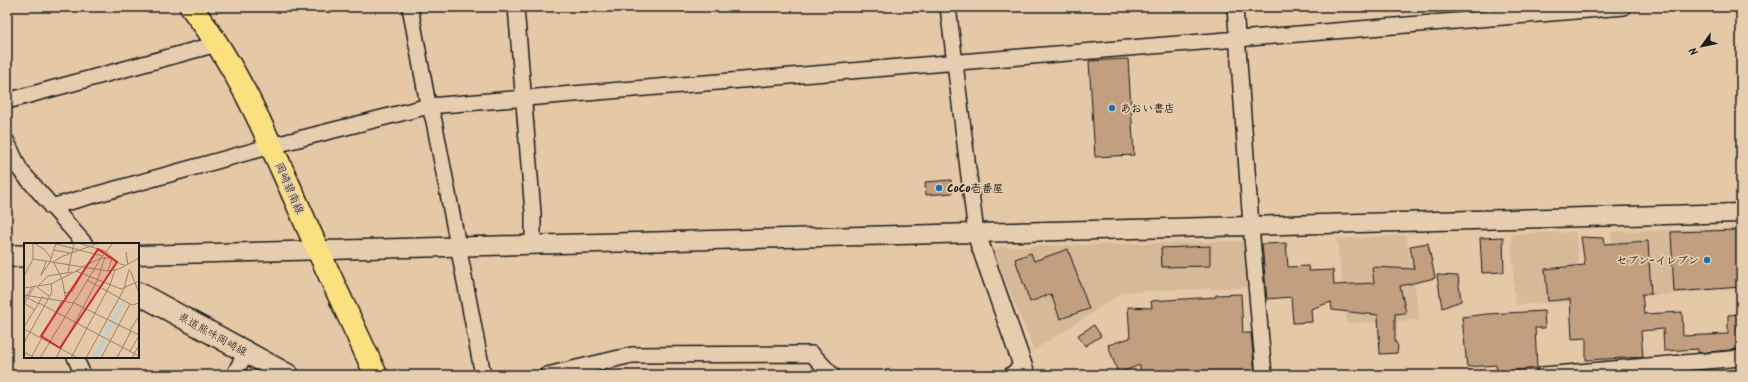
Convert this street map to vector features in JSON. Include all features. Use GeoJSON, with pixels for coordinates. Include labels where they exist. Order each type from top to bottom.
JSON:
{"type":"FeatureCollection","features":[{"type":"Feature","properties":{"kind":"main road","name":"岡崎碧南線"},"geometry":{"type":"LineString","coordinates":[[191,7],[217,44],[256,111],[376,375]]}},
{"type":"Feature","properties":{"kind":"main road"},"geometry":{"type":"LineString","coordinates":[[7,256],[24,256]]}},
{"type":"Feature","properties":{"kind":"main road","name":"県道熊味岡崎線"},"geometry":{"type":"LineString","coordinates":[[139,294],[288,375]]}},
{"type":"Feature","properties":{"kind":"street"},"geometry":{"type":"LineString","coordinates":[[410,7],[429,106],[434,121],[483,375]]}},
{"type":"Feature","properties":{"kind":"street"},"geometry":{"type":"LineString","coordinates":[[516,7],[533,213],[534,244]]}},
{"type":"Feature","properties":{"kind":"street"},"geometry":{"type":"LineString","coordinates":[[948,7],[976,233],[1019,372]]}},
{"type":"Feature","properties":{"kind":"street"},"geometry":{"type":"LineString","coordinates":[[1235,7],[1251,226],[1264,375]]}},
{"type":"Feature","properties":{"kind":"street"},"geometry":{"type":"LineString","coordinates":[[51,207],[271,146],[429,106],[1624,7]]}},
{"type":"Feature","properties":{"kind":"street"},"geometry":{"type":"LineString","coordinates":[[7,101],[217,44]]}},
{"type":"Feature","properties":{"kind":"street"},"geometry":{"type":"LineString","coordinates":[[7,142],[20,170],[84,243]]}},
{"type":"Feature","properties":{"kind":"street"},"geometry":{"type":"LineString","coordinates":[[139,255],[1741,213]]}},
{"type":"Feature","properties":{"kind":"street"},"geometry":{"type":"LineString","coordinates":[[234,375],[246,352]]}},
{"type":"Feature","properties":{"kind":"street"},"geometry":{"type":"LineString","coordinates":[[547,375],[632,355],[812,354],[832,375]]}},
{"type":"Feature","properties":{"kind":"street"},"geometry":{"type":"LineString","coordinates":[[75,358],[83,375]]}},
{"type":"Feature","properties":{"kind":"street"},"geometry":{"type":"LineString","coordinates":[[1543,375],[1741,358]]}},
{"type":"Feature","properties":{"kind":"shaded area"},"geometry":{"type":"Polygon","coordinates":[[[1741,228],[1741,288],[1617,299],[1611,232],[1741,228]]]}},
{"type":"Feature","properties":{"kind":"shaded area"},"geometry":{"type":"Polygon","coordinates":[[[1575,232],[1584,301],[1515,305],[1511,234],[1575,232]]]}},
{"type":"Feature","properties":{"kind":"shaded area"},"geometry":{"type":"Polygon","coordinates":[[[1406,235],[1420,320],[1347,323],[1337,239],[1406,235]]]}},
{"type":"Feature","properties":{"kind":"shaded area"},"geometry":{"type":"Polygon","coordinates":[[[1247,241],[1250,287],[1124,292],[1034,350],[994,253],[1000,247],[1247,241]]]}},
{"type":"Feature","properties":{"kind":"building","name":"あおい書店"},"geometry":{"type":"Polygon","coordinates":[[[1128,59],[1134,155],[1095,157],[1089,61],[1128,59]]]}},
{"type":"Feature","properties":{"kind":"building","name":"CoCo壱番屋"},"geometry":{"type":"Polygon","coordinates":[[[951,180],[952,193],[926,195],[925,182],[951,180]]]}},
{"type":"Feature","properties":{"kind":"building","name":"セブン-イレブン"},"geometry":{"type":"Polygon","coordinates":[[[1741,230],[1741,287],[1674,292],[1671,232],[1741,230]]]}},
{"type":"Feature","properties":{"kind":"building"},"geometry":{"type":"Polygon","coordinates":[[[1503,237],[1504,272],[1482,273],[1480,238],[1503,237]]]}},
{"type":"Feature","properties":{"kind":"building"},"geometry":{"type":"Polygon","coordinates":[[[1581,237],[1603,238],[1604,244],[1648,241],[1651,294],[1642,294],[1644,314],[1682,312],[1683,336],[1728,334],[1728,315],[1741,314],[1741,349],[1698,353],[1698,349],[1664,351],[1663,329],[1641,331],[1643,357],[1586,360],[1586,338],[1572,339],[1570,299],[1548,301],[1545,269],[1585,265],[1581,237]]]}},
{"type":"Feature","properties":{"kind":"building"},"geometry":{"type":"Polygon","coordinates":[[[1286,243],[1288,267],[1308,266],[1309,271],[1333,270],[1334,285],[1374,283],[1372,267],[1414,269],[1410,246],[1428,243],[1435,278],[1400,286],[1406,313],[1395,314],[1395,341],[1398,346],[1397,353],[1380,354],[1378,315],[1332,310],[1331,302],[1311,309],[1312,322],[1293,323],[1291,297],[1267,299],[1262,244],[1286,243]]]}},
{"type":"Feature","properties":{"kind":"building"},"geometry":{"type":"Polygon","coordinates":[[[1210,246],[1210,266],[1162,267],[1161,248],[1210,246]]]}},
{"type":"Feature","properties":{"kind":"building"},"geometry":{"type":"Polygon","coordinates":[[[1068,249],[1089,309],[1060,319],[1051,294],[1030,302],[1015,259],[1031,253],[1034,261],[1068,249]]]}},
{"type":"Feature","properties":{"kind":"building"},"geometry":{"type":"Polygon","coordinates":[[[1437,275],[1458,276],[1461,301],[1442,308],[1437,275]]]}},
{"type":"Feature","properties":{"kind":"building"},"geometry":{"type":"Polygon","coordinates":[[[1241,294],[1243,333],[1251,333],[1255,375],[1140,375],[1140,365],[1118,373],[1108,345],[1130,338],[1128,307],[1152,308],[1151,301],[1241,294]]]}},
{"type":"Feature","properties":{"kind":"building"},"geometry":{"type":"Polygon","coordinates":[[[1544,311],[1545,328],[1535,328],[1537,368],[1497,372],[1496,365],[1467,367],[1462,317],[1544,311]]]}},
{"type":"Feature","properties":{"kind":"building"},"geometry":{"type":"Polygon","coordinates":[[[1094,325],[1101,336],[1085,346],[1078,335],[1094,325]]]}},
{"type":"Feature","properties":{"kind":"place","name":"あおい書店"},"geometry":{"type":"Point","coordinates":[1112,108]}},
{"type":"Feature","properties":{"kind":"place","name":"CoCo壱番屋"},"geometry":{"type":"Point","coordinates":[939,188]}},
{"type":"Feature","properties":{"kind":"place","name":"セブン-イレブン"},"geometry":{"type":"Point","coordinates":[1707,260]}}]}
